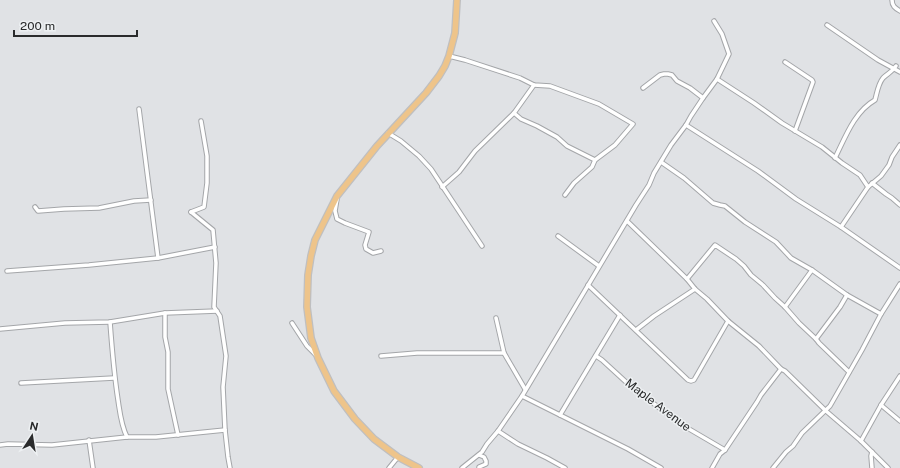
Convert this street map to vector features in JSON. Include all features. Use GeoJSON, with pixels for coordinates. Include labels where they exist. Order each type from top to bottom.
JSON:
{"type":"FeatureCollection","features":[{"type":"Feature","properties":{"kind":"main road"},"geometry":{"type":"LineString","coordinates":[[419,468],[398,457],[374,439],[355,419],[334,391],[318,358],[311,338],[307,307],[308,275],[315,240],[337,196],[388,133],[426,93],[445,66],[455,33],[457,0]]}},
{"type":"Feature","properties":{"kind":"street"},"geometry":{"type":"LineString","coordinates":[[892,0],[892,5],[894,8],[900,11]]}},
{"type":"Feature","properties":{"kind":"street"},"geometry":{"type":"LineString","coordinates":[[462,468],[480,455],[522,396],[649,185],[654,173],[671,145],[718,79],[729,54],[722,34],[714,21]]}},
{"type":"Feature","properties":{"kind":"street"},"geometry":{"type":"LineString","coordinates":[[827,25],[878,60],[900,71]]}},
{"type":"Feature","properties":{"kind":"street"},"geometry":{"type":"LineString","coordinates":[[449,56],[520,78],[534,85],[550,86],[599,104],[633,124],[615,145],[595,160],[592,168],[574,183],[565,195]]}},
{"type":"Feature","properties":{"kind":"street"},"geometry":{"type":"LineString","coordinates":[[785,62],[813,82],[795,131]]}},
{"type":"Feature","properties":{"kind":"street"},"geometry":{"type":"LineString","coordinates":[[835,158],[853,123],[862,110],[875,100],[878,87],[883,78],[898,66],[900,71]]}},
{"type":"Feature","properties":{"kind":"street"},"geometry":{"type":"LineString","coordinates":[[644,88],[660,75],[668,74],[672,75],[677,81],[690,88],[703,98]]}},
{"type":"Feature","properties":{"kind":"street"},"geometry":{"type":"LineString","coordinates":[[718,79],[860,175],[868,187]]}},
{"type":"Feature","properties":{"kind":"street"},"geometry":{"type":"LineString","coordinates":[[442,187],[459,172],[475,152],[514,112],[534,85]]}},
{"type":"Feature","properties":{"kind":"street"},"geometry":{"type":"LineString","coordinates":[[139,109],[158,258]]}},
{"type":"Feature","properties":{"kind":"street"},"geometry":{"type":"LineString","coordinates":[[514,112],[521,120],[538,126],[558,137],[567,146],[595,160]]}},
{"type":"Feature","properties":{"kind":"street"},"geometry":{"type":"LineString","coordinates":[[200,121],[207,156],[207,184],[204,207],[191,212],[213,230],[216,263],[214,307],[220,316],[226,356],[223,387],[225,430],[230,468]]}},
{"type":"Feature","properties":{"kind":"street"},"geometry":{"type":"LineString","coordinates":[[686,125],[758,171],[796,199],[842,227],[900,268]]}},
{"type":"Feature","properties":{"kind":"street"},"geometry":{"type":"LineString","coordinates":[[388,133],[419,156],[431,170],[482,246]]}},
{"type":"Feature","properties":{"kind":"street"},"geometry":{"type":"LineString","coordinates":[[842,227],[868,187],[881,176],[889,165],[892,157],[900,145]]}},
{"type":"Feature","properties":{"kind":"street"},"geometry":{"type":"LineString","coordinates":[[661,162],[684,178],[713,203],[724,206],[745,222],[776,242],[791,258],[812,270],[847,295],[881,314]]}},
{"type":"Feature","properties":{"kind":"street"},"geometry":{"type":"LineString","coordinates":[[872,183],[900,206]]}},
{"type":"Feature","properties":{"kind":"street"},"geometry":{"type":"LineString","coordinates":[[337,196],[335,211],[337,219],[369,232],[365,245],[366,249],[373,253],[381,251]]}},
{"type":"Feature","properties":{"kind":"street"},"geometry":{"type":"LineString","coordinates":[[35,207],[38,211],[99,208],[134,201],[151,200]]}},
{"type":"Feature","properties":{"kind":"street"},"geometry":{"type":"LineString","coordinates":[[626,222],[687,278],[695,289],[728,321],[759,346],[780,369],[785,371],[888,468]]}},
{"type":"Feature","properties":{"kind":"street"},"geometry":{"type":"LineString","coordinates":[[558,236],[599,266]]}},
{"type":"Feature","properties":{"kind":"street"},"geometry":{"type":"LineString","coordinates":[[687,278],[714,245],[744,266],[750,274],[762,284],[774,298],[816,339],[819,344],[849,372]]}},
{"type":"Feature","properties":{"kind":"street"},"geometry":{"type":"LineString","coordinates":[[7,271],[158,258],[215,247]]}},
{"type":"Feature","properties":{"kind":"street"},"geometry":{"type":"LineString","coordinates":[[784,307],[812,270]]}},
{"type":"Feature","properties":{"kind":"street"},"geometry":{"type":"LineString","coordinates":[[773,468],[793,446],[802,433],[830,406],[881,314],[900,284]]}},
{"type":"Feature","properties":{"kind":"street"},"geometry":{"type":"LineString","coordinates":[[588,285],[688,380],[691,381],[694,380],[728,321]]}},
{"type":"Feature","properties":{"kind":"street"},"geometry":{"type":"LineString","coordinates":[[636,330],[654,316],[695,289]]}},
{"type":"Feature","properties":{"kind":"street"},"geometry":{"type":"LineString","coordinates":[[816,339],[847,295]]}},
{"type":"Feature","properties":{"kind":"street"},"geometry":{"type":"LineString","coordinates":[[0,329],[110,322],[165,313],[217,311]]}},
{"type":"Feature","properties":{"kind":"street"},"geometry":{"type":"LineString","coordinates":[[165,313],[165,337],[168,352],[168,389],[178,435]]}},
{"type":"Feature","properties":{"kind":"street"},"geometry":{"type":"LineString","coordinates":[[560,415],[620,315]]}},
{"type":"Feature","properties":{"kind":"street"},"geometry":{"type":"LineString","coordinates":[[496,318],[504,353],[525,389]]}},
{"type":"Feature","properties":{"kind":"street"},"geometry":{"type":"LineString","coordinates":[[110,322],[114,378],[121,423],[127,437]]}},
{"type":"Feature","properties":{"kind":"street"},"geometry":{"type":"LineString","coordinates":[[292,323],[307,346],[318,358]]}},
{"type":"Feature","properties":{"kind":"street"},"geometry":{"type":"LineString","coordinates":[[381,356],[417,353],[504,353]]}},
{"type":"Feature","properties":{"kind":"street","name":"Maple Avenue"},"geometry":{"type":"LineString","coordinates":[[596,356],[638,393],[684,426],[725,450]]}},
{"type":"Feature","properties":{"kind":"street"},"geometry":{"type":"LineString","coordinates":[[712,468],[720,454],[725,450],[780,369]]}},
{"type":"Feature","properties":{"kind":"street"},"geometry":{"type":"LineString","coordinates":[[861,441],[881,405],[900,376]]}},
{"type":"Feature","properties":{"kind":"street"},"geometry":{"type":"LineString","coordinates":[[20,383],[114,378]]}},
{"type":"Feature","properties":{"kind":"street"},"geometry":{"type":"LineString","coordinates":[[522,396],[628,449],[660,468]]}},
{"type":"Feature","properties":{"kind":"street"},"geometry":{"type":"LineString","coordinates":[[881,405],[900,421]]}},
{"type":"Feature","properties":{"kind":"street"},"geometry":{"type":"LineString","coordinates":[[0,445],[52,445],[89,440],[127,437],[156,437],[225,430]]}},
{"type":"Feature","properties":{"kind":"street"},"geometry":{"type":"LineString","coordinates":[[498,431],[518,444],[565,468]]}},
{"type":"Feature","properties":{"kind":"street"},"geometry":{"type":"LineString","coordinates":[[89,440],[93,468]]}},
{"type":"Feature","properties":{"kind":"street"},"geometry":{"type":"LineString","coordinates":[[872,452],[872,468]]}},
{"type":"Feature","properties":{"kind":"street"},"geometry":{"type":"LineString","coordinates":[[479,468],[486,464],[484,457],[480,455]]}},
{"type":"Feature","properties":{"kind":"street"},"geometry":{"type":"LineString","coordinates":[[389,468],[398,457]]}}]}
